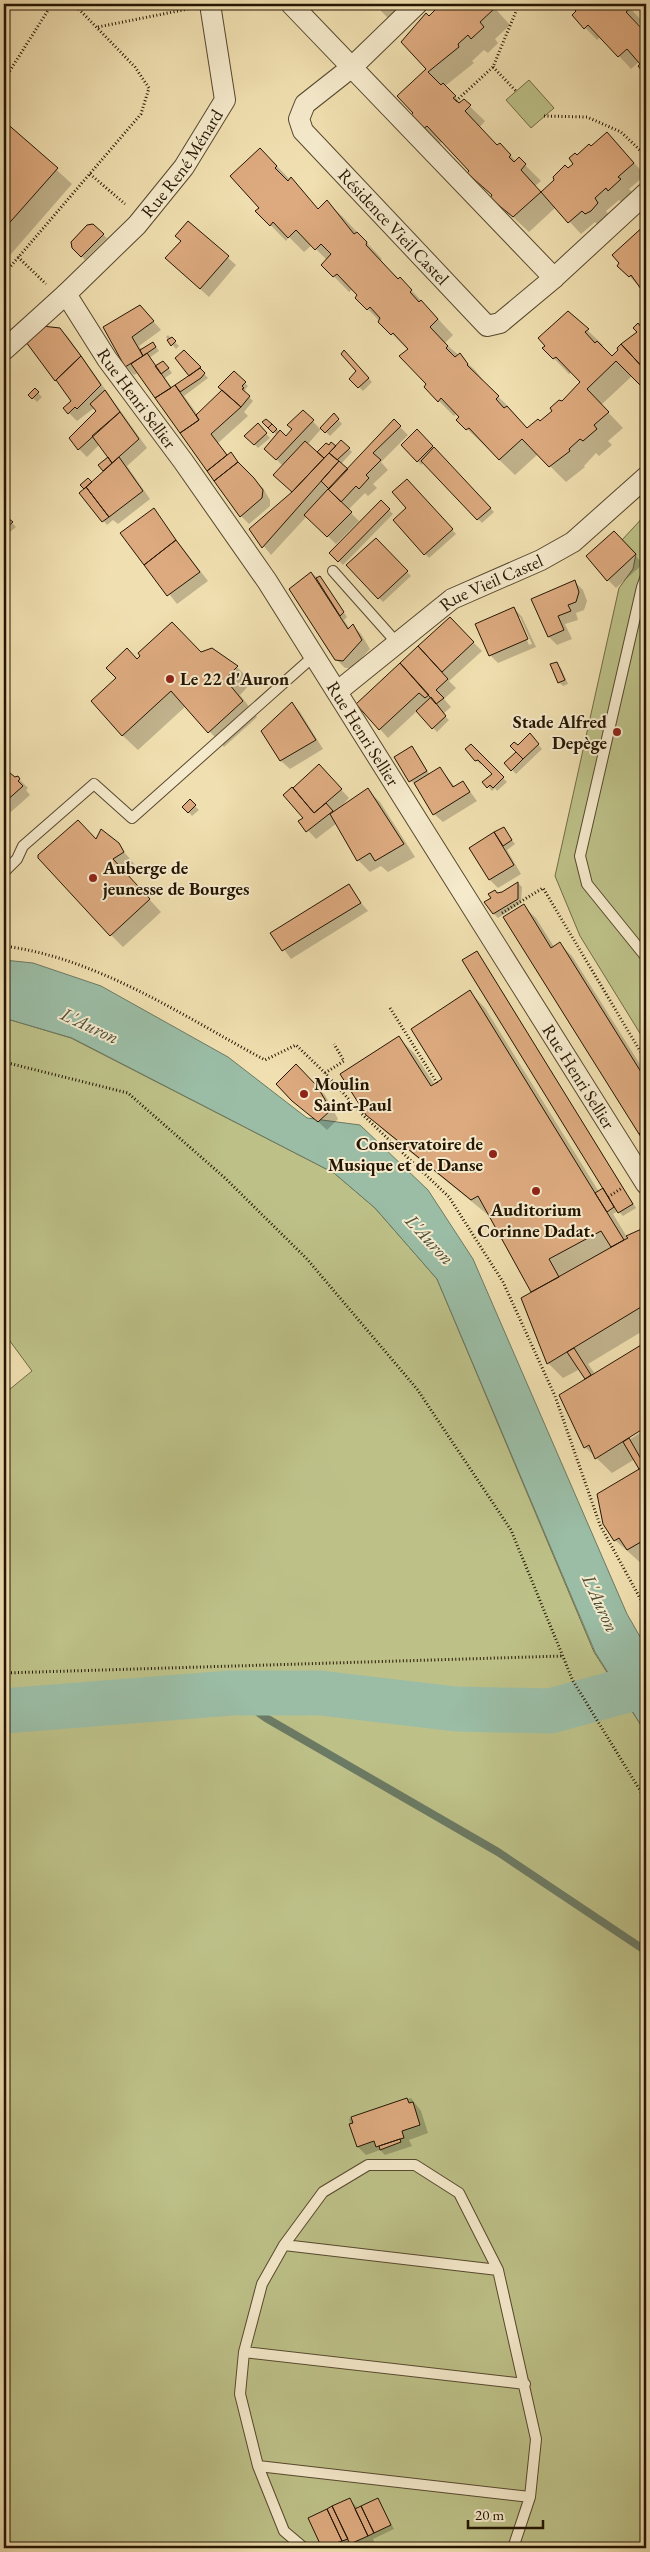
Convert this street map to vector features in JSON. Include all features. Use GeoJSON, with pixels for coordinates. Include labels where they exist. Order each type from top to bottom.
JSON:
{"type":"FeatureCollection","features":[{"type":"Feature","properties":{"kind":"street","name":"Rue René Ménard"},"geometry":{"type":"LineString","coordinates":[[4,350],[66,294],[142,218],[184,167],[225,100],[210,4]]}},
{"type":"Feature","properties":{"kind":"street"},"geometry":{"type":"LineString","coordinates":[[291,4],[554,278]]}},
{"type":"Feature","properties":{"kind":"street","name":"Résidence Vieil Castel"},"geometry":{"type":"LineString","coordinates":[[417,4],[352,67],[305,104],[299,119],[303,131],[487,326],[500,323],[554,278],[646,193]]}},
{"type":"Feature","properties":{"kind":"street","name":"Rue Henri Sellier"},"geometry":{"type":"LineString","coordinates":[[66,294],[107,359],[183,461],[315,655],[646,1184]]}},
{"type":"Feature","properties":{"kind":"street","name":"Rue Vieil Castel"},"geometry":{"type":"LineString","coordinates":[[338,691],[452,599],[541,560],[573,542],[646,477]]}},
{"type":"Feature","properties":{"kind":"lane"},"geometry":{"type":"LineString","coordinates":[[333,572],[397,643]]}},
{"type":"Feature","properties":{"kind":"lane"},"geometry":{"type":"LineString","coordinates":[[646,576],[580,856],[587,884],[646,957]]}},
{"type":"Feature","properties":{"kind":"lane"},"geometry":{"type":"LineString","coordinates":[[4,872],[17,859],[23,846],[94,784],[132,818],[315,655]]}},
{"type":"Feature","properties":{"kind":"lane"},"geometry":{"type":"LineString","coordinates":[[304,2548],[284,2531],[258,2466],[240,2394],[244,2352],[262,2284],[284,2245],[323,2192],[368,2165],[415,2165],[459,2193],[498,2270],[536,2439],[530,2497],[513,2548]]}},
{"type":"Feature","properties":{"kind":"lane"},"geometry":{"type":"LineString","coordinates":[[284,2245],[498,2270]]}},
{"type":"Feature","properties":{"kind":"lane"},"geometry":{"type":"LineString","coordinates":[[244,2352],[525,2384]]}},
{"type":"Feature","properties":{"kind":"lane"},"geometry":{"type":"LineString","coordinates":[[258,2466],[530,2497]]}},
{"type":"Feature","properties":{"kind":"path"},"geometry":{"type":"LineString","coordinates":[[4,80],[52,4]]}},
{"type":"Feature","properties":{"kind":"path"},"geometry":{"type":"LineString","coordinates":[[4,274],[141,114],[149,88],[135,67],[74,4]]}},
{"type":"Feature","properties":{"kind":"path"},"geometry":{"type":"LineString","coordinates":[[456,101],[494,67],[519,4]]}},
{"type":"Feature","properties":{"kind":"path"},"geometry":{"type":"LineString","coordinates":[[98,27],[168,12]]}},
{"type":"Feature","properties":{"kind":"path"},"geometry":{"type":"LineString","coordinates":[[494,67],[516,91]]}},
{"type":"Feature","properties":{"kind":"path"},"geometry":{"type":"LineString","coordinates":[[544,116],[587,117],[621,132],[646,156]]}},
{"type":"Feature","properties":{"kind":"path"},"geometry":{"type":"LineString","coordinates":[[90,174],[142,218]]}},
{"type":"Feature","properties":{"kind":"path"},"geometry":{"type":"LineString","coordinates":[[18,258],[45,283]]}},
{"type":"Feature","properties":{"kind":"path"},"geometry":{"type":"LineString","coordinates":[[484,925],[543,888],[646,1061]]}},
{"type":"Feature","properties":{"kind":"path"},"geometry":{"type":"LineString","coordinates":[[4,946],[76,964],[140,992],[265,1060],[296,1045],[325,1073],[363,1115],[449,1197],[503,1282],[555,1396],[600,1525],[646,1609]]}},
{"type":"Feature","properties":{"kind":"path"},"geometry":{"type":"LineString","coordinates":[[390,1008],[437,1082]]}},
{"type":"Feature","properties":{"kind":"path"},"geometry":{"type":"LineString","coordinates":[[325,1073],[344,1060],[334,1044]]}},
{"type":"Feature","properties":{"kind":"path"},"geometry":{"type":"LineString","coordinates":[[4,1062],[128,1093],[225,1178],[307,1259],[417,1390],[511,1530],[563,1656],[585,1702],[646,1800]]}},
{"type":"Feature","properties":{"kind":"path"},"geometry":{"type":"LineString","coordinates":[[4,1673],[563,1656]]}},
{"type":"Feature","properties":{"kind":"path"},"geometry":{"type":"LineString","coordinates":[[4,2532],[13,2548]]}},
{"type":"Feature","properties":{"kind":"green space"},"geometry":{"type":"Polygon","coordinates":[[[529,80],[554,108],[531,128],[506,100],[529,80]]]}},
{"type":"Feature","properties":{"kind":"green space","name":"Stade Alfred Depège"},"geometry":{"type":"Polygon","coordinates":[[[646,514],[646,1043],[580,936],[555,876],[619,588],[633,569],[636,554],[622,540],[646,514]]]}},
{"type":"Feature","properties":{"kind":"green space"},"geometry":{"type":"Polygon","coordinates":[[[4,1018],[71,1038],[334,1173],[375,1208],[437,1279],[594,1652],[646,1733],[646,2548],[4,2548],[4,1394],[32,1371],[4,1333],[4,1018]]]}},
{"type":"Feature","properties":{"kind":"water","name":"L'Auron"},"geometry":{"type":"Polygon","coordinates":[[[4,960],[33,963],[101,986],[228,1057],[307,1118],[360,1125],[428,1190],[473,1259],[627,1614],[646,1647],[646,1733],[595,1652],[437,1279],[375,1208],[334,1173],[72,1038],[4,1018],[4,960]]]}},
{"type":"Feature","properties":{"kind":"building"},"geometry":{"type":"Polygon","coordinates":[[[431,4],[491,4],[495,8],[480,22],[484,27],[471,39],[468,35],[458,44],[459,47],[428,72],[456,96],[453,98],[459,103],[464,99],[471,105],[465,111],[497,145],[500,143],[511,155],[509,157],[514,162],[519,157],[526,164],[521,170],[541,192],[513,217],[490,198],[492,195],[467,173],[469,171],[427,126],[422,130],[409,117],[413,113],[397,96],[426,69],[401,42],[426,13],[429,16],[435,10],[431,4]]]}},
{"type":"Feature","properties":{"kind":"building"},"geometry":{"type":"Polygon","coordinates":[[[569,4],[619,4],[621,6],[627,4],[631,8],[626,12],[645,32],[646,30],[646,76],[638,66],[640,64],[627,49],[618,57],[588,25],[584,29],[572,15],[576,11],[569,4]]]}},
{"type":"Feature","properties":{"kind":"building"},"geometry":{"type":"Polygon","coordinates":[[[4,121],[58,168],[4,229],[4,121]]]}},
{"type":"Feature","properties":{"kind":"building"},"geometry":{"type":"Polygon","coordinates":[[[607,132],[634,163],[618,177],[621,179],[608,191],[606,188],[595,198],[598,203],[591,211],[585,214],[582,211],[568,223],[541,192],[554,180],[553,177],[565,165],[568,168],[573,164],[569,158],[575,153],[577,155],[589,144],[591,146],[607,132]]]}},
{"type":"Feature","properties":{"kind":"building"},"geometry":{"type":"Polygon","coordinates":[[[260,148],[277,166],[275,168],[288,181],[291,177],[318,209],[327,200],[354,234],[357,232],[367,242],[366,245],[398,279],[400,277],[412,290],[410,292],[419,302],[421,300],[438,319],[430,327],[448,346],[446,348],[455,357],[460,353],[467,365],[499,396],[496,399],[504,408],[507,406],[527,428],[538,419],[540,421],[552,411],[550,408],[559,400],[562,401],[580,382],[556,357],[553,359],[542,348],[545,346],[538,338],[568,311],[589,329],[585,332],[595,343],[597,341],[612,356],[621,344],[646,371],[646,380],[640,385],[616,361],[587,389],[609,412],[594,425],[597,429],[583,441],[580,439],[569,449],[570,451],[549,467],[522,439],[499,460],[469,428],[466,430],[456,420],[459,417],[441,398],[438,402],[424,387],[426,384],[399,356],[408,349],[393,333],[391,335],[378,322],[380,318],[370,307],[367,310],[355,298],[357,295],[337,274],[333,277],[321,265],[331,254],[321,244],[315,250],[296,230],[288,238],[273,222],[270,226],[255,211],[259,208],[230,176],[260,148]]]}},
{"type":"Feature","properties":{"kind":"building"},"geometry":{"type":"Polygon","coordinates":[[[188,221],[229,256],[200,289],[165,258],[181,241],[175,236],[188,221]]]}},
{"type":"Feature","properties":{"kind":"building"},"geometry":{"type":"Polygon","coordinates":[[[93,224],[104,234],[81,257],[72,248],[71,242],[87,225],[93,224]]]}},
{"type":"Feature","properties":{"kind":"building"},"geometry":{"type":"Polygon","coordinates":[[[646,224],[646,296],[631,275],[629,277],[617,266],[619,263],[612,255],[646,224]]]}},
{"type":"Feature","properties":{"kind":"building"},"geometry":{"type":"Polygon","coordinates":[[[140,305],[154,321],[132,337],[143,356],[125,367],[103,327],[140,305]]]}},
{"type":"Feature","properties":{"kind":"building"},"geometry":{"type":"Polygon","coordinates":[[[638,323],[642,328],[646,324],[646,371],[621,344],[637,332],[633,328],[638,323]]]}},
{"type":"Feature","properties":{"kind":"building"},"geometry":{"type":"Polygon","coordinates":[[[42,326],[60,328],[81,356],[55,381],[26,342],[42,326]]]}},
{"type":"Feature","properties":{"kind":"building"},"geometry":{"type":"Polygon","coordinates":[[[172,337],[176,341],[171,346],[167,340],[172,337]]]}},
{"type":"Feature","properties":{"kind":"building"},"geometry":{"type":"Polygon","coordinates":[[[153,342],[156,347],[143,356],[140,350],[153,342]]]}},
{"type":"Feature","properties":{"kind":"building"},"geometry":{"type":"Polygon","coordinates":[[[184,350],[201,367],[189,376],[175,358],[184,350]]]}},
{"type":"Feature","properties":{"kind":"building"},"geometry":{"type":"Polygon","coordinates":[[[344,350],[369,378],[358,388],[349,379],[356,371],[341,354],[344,350]]]}},
{"type":"Feature","properties":{"kind":"building"},"geometry":{"type":"Polygon","coordinates":[[[147,353],[171,388],[155,398],[131,364],[147,353]]]}},
{"type":"Feature","properties":{"kind":"building"},"geometry":{"type":"Polygon","coordinates":[[[81,356],[101,385],[77,409],[75,407],[68,414],[63,408],[71,401],[56,380],[81,356]]]}},
{"type":"Feature","properties":{"kind":"building"},"geometry":{"type":"Polygon","coordinates":[[[163,361],[169,368],[161,374],[155,366],[163,361]]]}},
{"type":"Feature","properties":{"kind":"building"},"geometry":{"type":"Polygon","coordinates":[[[200,368],[205,373],[201,378],[180,392],[175,385],[200,368]]]}},
{"type":"Feature","properties":{"kind":"building"},"geometry":{"type":"Polygon","coordinates":[[[234,371],[246,382],[242,389],[250,396],[241,407],[218,387],[234,371]]]}},
{"type":"Feature","properties":{"kind":"building"},"geometry":{"type":"Polygon","coordinates":[[[175,385],[199,420],[180,433],[155,398],[175,385]]]}},
{"type":"Feature","properties":{"kind":"building"},"geometry":{"type":"Polygon","coordinates":[[[35,388],[39,392],[32,399],[28,395],[35,388]]]}},
{"type":"Feature","properties":{"kind":"building"},"geometry":{"type":"Polygon","coordinates":[[[105,390],[120,412],[78,450],[69,438],[96,411],[90,404],[105,390]]]}},
{"type":"Feature","properties":{"kind":"building"},"geometry":{"type":"Polygon","coordinates":[[[222,390],[241,407],[211,434],[227,455],[207,471],[180,433],[199,420],[196,415],[222,390]]]}},
{"type":"Feature","properties":{"kind":"building"},"geometry":{"type":"Polygon","coordinates":[[[303,410],[314,420],[276,460],[264,449],[280,430],[286,436],[292,429],[287,425],[303,410]]]}},
{"type":"Feature","properties":{"kind":"building"},"geometry":{"type":"Polygon","coordinates":[[[120,412],[139,439],[112,463],[92,436],[120,412]]]}},
{"type":"Feature","properties":{"kind":"building"},"geometry":{"type":"Polygon","coordinates":[[[334,413],[339,419],[325,433],[320,428],[334,413]]]}},
{"type":"Feature","properties":{"kind":"building"},"geometry":{"type":"Polygon","coordinates":[[[266,419],[272,424],[268,428],[262,422],[266,419]]]}},
{"type":"Feature","properties":{"kind":"building"},"geometry":{"type":"Polygon","coordinates":[[[394,419],[401,426],[373,453],[381,460],[366,475],[369,478],[359,489],[356,486],[341,502],[328,489],[394,419]]]}},
{"type":"Feature","properties":{"kind":"building"},"geometry":{"type":"Polygon","coordinates":[[[258,423],[267,433],[254,445],[244,436],[258,423]]]}},
{"type":"Feature","properties":{"kind":"building"},"geometry":{"type":"Polygon","coordinates":[[[272,424],[277,429],[273,433],[268,428],[272,424]]]}},
{"type":"Feature","properties":{"kind":"building"},"geometry":{"type":"Polygon","coordinates":[[[417,429],[433,446],[417,462],[401,445],[417,429]]]}},
{"type":"Feature","properties":{"kind":"building"},"geometry":{"type":"Polygon","coordinates":[[[341,440],[350,448],[337,460],[329,453],[341,440]]]}},
{"type":"Feature","properties":{"kind":"building"},"geometry":{"type":"Polygon","coordinates":[[[305,441],[324,458],[292,492],[273,475],[305,441]]]}},
{"type":"Feature","properties":{"kind":"building"},"geometry":{"type":"Polygon","coordinates":[[[331,442],[336,446],[324,458],[317,452],[326,443],[329,445],[331,442]]]}},
{"type":"Feature","properties":{"kind":"building"},"geometry":{"type":"Polygon","coordinates":[[[434,447],[491,508],[477,520],[421,461],[434,447]]]}},
{"type":"Feature","properties":{"kind":"building"},"geometry":{"type":"Polygon","coordinates":[[[231,452],[238,462],[214,481],[207,471],[231,452]]]}},
{"type":"Feature","properties":{"kind":"building"},"geometry":{"type":"Polygon","coordinates":[[[329,453],[339,461],[262,548],[249,529],[292,492],[329,453]]]}},
{"type":"Feature","properties":{"kind":"building"},"geometry":{"type":"Polygon","coordinates":[[[108,457],[112,463],[103,471],[98,465],[108,457]]]}},
{"type":"Feature","properties":{"kind":"building"},"geometry":{"type":"Polygon","coordinates":[[[119,457],[143,491],[109,517],[86,487],[119,457]]]}},
{"type":"Feature","properties":{"kind":"building"},"geometry":{"type":"Polygon","coordinates":[[[339,461],[348,469],[329,489],[321,481],[339,461]]]}},
{"type":"Feature","properties":{"kind":"building"},"geometry":{"type":"Polygon","coordinates":[[[238,462],[263,490],[262,498],[240,517],[214,481],[238,462]]]}},
{"type":"Feature","properties":{"kind":"building"},"geometry":{"type":"Polygon","coordinates":[[[88,478],[92,482],[84,489],[80,485],[88,478]]]}},
{"type":"Feature","properties":{"kind":"building"},"geometry":{"type":"Polygon","coordinates":[[[407,479],[453,529],[424,555],[393,520],[406,508],[392,492],[407,479]]]}},
{"type":"Feature","properties":{"kind":"building"},"geometry":{"type":"Polygon","coordinates":[[[86,487],[109,517],[102,522],[79,493],[86,487]]]}},
{"type":"Feature","properties":{"kind":"building"},"geometry":{"type":"Polygon","coordinates":[[[328,489],[352,512],[327,537],[304,515],[328,489]]]}},
{"type":"Feature","properties":{"kind":"building"},"geometry":{"type":"Polygon","coordinates":[[[381,500],[390,509],[338,562],[329,553],[381,500]]]}},
{"type":"Feature","properties":{"kind":"building"},"geometry":{"type":"Polygon","coordinates":[[[154,508],[176,540],[144,565],[120,533],[154,508]]]}},
{"type":"Feature","properties":{"kind":"building"},"geometry":{"type":"Polygon","coordinates":[[[8,518],[13,522],[5,529],[4,522],[8,518]]]}},
{"type":"Feature","properties":{"kind":"building"},"geometry":{"type":"Polygon","coordinates":[[[614,531],[636,554],[607,581],[586,556],[614,531]]]}},
{"type":"Feature","properties":{"kind":"building"},"geometry":{"type":"Polygon","coordinates":[[[376,538],[408,571],[378,599],[346,565],[376,538]]]}},
{"type":"Feature","properties":{"kind":"building"},"geometry":{"type":"Polygon","coordinates":[[[176,540],[200,572],[167,596],[144,565],[176,540]]]}},
{"type":"Feature","properties":{"kind":"building"},"geometry":{"type":"Polygon","coordinates":[[[311,572],[348,629],[353,624],[362,640],[343,661],[335,660],[289,589],[311,572]]]}},
{"type":"Feature","properties":{"kind":"building"},"geometry":{"type":"Polygon","coordinates":[[[320,576],[344,612],[340,616],[316,578],[320,576]]]}},
{"type":"Feature","properties":{"kind":"building"},"geometry":{"type":"Polygon","coordinates":[[[575,580],[579,592],[576,602],[568,605],[571,611],[558,616],[564,630],[548,637],[531,599],[575,580]]]}},
{"type":"Feature","properties":{"kind":"building"},"geometry":{"type":"Polygon","coordinates":[[[514,607],[528,639],[489,656],[475,624],[514,607]]]}},
{"type":"Feature","properties":{"kind":"building"},"geometry":{"type":"Polygon","coordinates":[[[450,617],[474,642],[442,672],[418,646],[450,617]]]}},
{"type":"Feature","properties":{"kind":"building","name":"Le 22 d'Auron"},"geometry":{"type":"Polygon","coordinates":[[[172,622],[201,652],[212,648],[238,666],[225,679],[243,701],[208,733],[171,691],[122,736],[91,701],[116,678],[106,668],[127,648],[137,659],[140,656],[138,653],[172,622]]]}},
{"type":"Feature","properties":{"kind":"building"},"geometry":{"type":"Polygon","coordinates":[[[418,646],[448,679],[436,690],[444,698],[436,704],[400,663],[418,646]]]}},
{"type":"Feature","properties":{"kind":"building"},"geometry":{"type":"Polygon","coordinates":[[[557,662],[565,680],[558,683],[550,664],[557,662]]]}},
{"type":"Feature","properties":{"kind":"building"},"geometry":{"type":"Polygon","coordinates":[[[400,663],[429,695],[425,698],[419,693],[379,730],[356,704],[400,663]]]}},
{"type":"Feature","properties":{"kind":"building"},"geometry":{"type":"Polygon","coordinates":[[[431,697],[446,716],[432,729],[416,711],[431,697]]]}},
{"type":"Feature","properties":{"kind":"building"},"geometry":{"type":"Polygon","coordinates":[[[292,702],[316,740],[280,761],[261,731],[292,702]]]}},
{"type":"Feature","properties":{"kind":"building"},"geometry":{"type":"Polygon","coordinates":[[[530,733],[539,744],[523,759],[510,746],[514,742],[518,745],[530,733]]]}},
{"type":"Feature","properties":{"kind":"building"},"geometry":{"type":"Polygon","coordinates":[[[471,744],[504,777],[493,788],[490,785],[487,788],[482,782],[492,774],[478,760],[475,761],[465,749],[471,744]]]}},
{"type":"Feature","properties":{"kind":"building"},"geometry":{"type":"Polygon","coordinates":[[[412,746],[427,771],[409,782],[394,757],[412,746]]]}},
{"type":"Feature","properties":{"kind":"building"},"geometry":{"type":"Polygon","coordinates":[[[516,752],[523,759],[511,771],[504,763],[516,752]]]}},
{"type":"Feature","properties":{"kind":"building"},"geometry":{"type":"Polygon","coordinates":[[[319,764],[342,789],[314,813],[293,788],[319,764]]]}},
{"type":"Feature","properties":{"kind":"building"},"geometry":{"type":"Polygon","coordinates":[[[440,767],[453,787],[463,781],[470,792],[433,815],[414,783],[440,767]]]}},
{"type":"Feature","properties":{"kind":"building"},"geometry":{"type":"Polygon","coordinates":[[[10,773],[15,777],[18,776],[20,779],[18,781],[23,786],[4,803],[4,779],[10,773]]]}},
{"type":"Feature","properties":{"kind":"building"},"geometry":{"type":"Polygon","coordinates":[[[292,787],[314,813],[326,803],[333,811],[306,832],[298,821],[303,818],[283,795],[292,787]]]}},
{"type":"Feature","properties":{"kind":"building"},"geometry":{"type":"Polygon","coordinates":[[[368,788],[404,844],[375,861],[370,853],[357,861],[330,814],[368,788]]]}},
{"type":"Feature","properties":{"kind":"building"},"geometry":{"type":"Polygon","coordinates":[[[190,799],[196,805],[188,813],[182,807],[190,799]]]}},
{"type":"Feature","properties":{"kind":"building","name":"Auberge de jeunesse de Bourges"},"geometry":{"type":"Polygon","coordinates":[[[78,820],[96,839],[101,829],[119,843],[124,852],[113,859],[150,899],[110,936],[38,858],[38,855],[78,820]]]}},
{"type":"Feature","properties":{"kind":"building"},"geometry":{"type":"Polygon","coordinates":[[[504,827],[512,840],[503,846],[494,832],[504,827]]]}},
{"type":"Feature","properties":{"kind":"building"},"geometry":{"type":"Polygon","coordinates":[[[494,832],[514,865],[489,880],[469,848],[494,832]]]}},
{"type":"Feature","properties":{"kind":"building"},"geometry":{"type":"Polygon","coordinates":[[[518,882],[518,899],[493,914],[484,902],[491,898],[488,894],[495,890],[497,893],[502,892],[518,882]]]}},
{"type":"Feature","properties":{"kind":"building"},"geometry":{"type":"Polygon","coordinates":[[[349,884],[361,903],[282,951],[270,933],[349,884]]]}},
{"type":"Feature","properties":{"kind":"building"},"geometry":{"type":"Polygon","coordinates":[[[524,904],[551,948],[560,942],[646,1080],[646,1129],[639,1134],[503,917],[524,904]]]}},
{"type":"Feature","properties":{"kind":"building"},"geometry":{"type":"Polygon","coordinates":[[[477,951],[633,1204],[618,1213],[462,960],[477,951]]]}},
{"type":"Feature","properties":{"kind":"building","name":"Conservatoire de Musique et de Danse"},"geometry":{"type":"Polygon","coordinates":[[[470,990],[624,1240],[611,1247],[601,1231],[549,1259],[559,1277],[531,1292],[478,1196],[471,1200],[366,1115],[340,1074],[399,1036],[431,1086],[442,1079],[411,1029],[470,990]]]}},
{"type":"Feature","properties":{"kind":"building","name":"Moulin Saint-Paul"},"geometry":{"type":"Polygon","coordinates":[[[296,1064],[317,1086],[331,1110],[318,1122],[292,1101],[276,1084],[296,1064]]]}},
{"type":"Feature","properties":{"kind":"building"},"geometry":{"type":"Polygon","coordinates":[[[646,1129],[646,1145],[639,1134],[646,1129]]]}},
{"type":"Feature","properties":{"kind":"building"},"geometry":{"type":"Polygon","coordinates":[[[603,1188],[614,1207],[607,1212],[595,1193],[603,1188]]]}},
{"type":"Feature","properties":{"kind":"building"},"geometry":{"type":"Polygon","coordinates":[[[646,1227],[646,1304],[547,1364],[521,1298],[628,1238],[626,1236],[646,1227]]]}},
{"type":"Feature","properties":{"kind":"building"},"geometry":{"type":"Polygon","coordinates":[[[646,1342],[646,1427],[595,1459],[589,1445],[584,1448],[559,1395],[646,1342]]]}},
{"type":"Feature","properties":{"kind":"building"},"geometry":{"type":"Polygon","coordinates":[[[574,1348],[591,1375],[585,1379],[567,1352],[574,1348]]]}},
{"type":"Feature","properties":{"kind":"building"},"geometry":{"type":"Polygon","coordinates":[[[629,1438],[645,1466],[639,1469],[623,1442],[629,1438]]]}},
{"type":"Feature","properties":{"kind":"building"},"geometry":{"type":"Polygon","coordinates":[[[646,1465],[646,1539],[627,1550],[619,1538],[614,1541],[603,1524],[597,1494],[646,1465]]]}},
{"type":"Feature","properties":{"kind":"building"},"geometry":{"type":"Polygon","coordinates":[[[407,2098],[409,2103],[413,2102],[420,2125],[402,2131],[404,2138],[376,2147],[374,2141],[357,2147],[349,2124],[353,2123],[351,2117],[407,2098]]]}},
{"type":"Feature","properties":{"kind":"building"},"geometry":{"type":"Polygon","coordinates":[[[400,2139],[401,2142],[380,2150],[379,2146],[400,2139]]]}},
{"type":"Feature","properties":{"kind":"building"},"geometry":{"type":"Polygon","coordinates":[[[350,2498],[368,2536],[350,2544],[332,2506],[350,2498]]]}},
{"type":"Feature","properties":{"kind":"building"},"geometry":{"type":"Polygon","coordinates":[[[378,2498],[391,2525],[374,2533],[361,2506],[378,2498]]]}},
{"type":"Feature","properties":{"kind":"building"},"geometry":{"type":"Polygon","coordinates":[[[332,2506],[348,2539],[342,2541],[327,2509],[332,2506]]]}},
{"type":"Feature","properties":{"kind":"building"},"geometry":{"type":"Polygon","coordinates":[[[361,2506],[374,2533],[368,2536],[355,2509],[361,2506]]]}},
{"type":"Feature","properties":{"kind":"building"},"geometry":{"type":"Polygon","coordinates":[[[327,2509],[342,2541],[322,2548],[308,2518],[327,2509]]]}},
{"type":"Feature","properties":{"kind":"waterway"},"geometry":{"type":"LineString","coordinates":[[4,1711],[231,1693],[320,1693],[456,1709],[550,1711],[646,1685]]}},
{"type":"Feature","properties":{"kind":"waterway"},"geometry":{"type":"LineString","coordinates":[[231,1693],[266,1718],[498,1852],[646,1951]]}},
{"type":"Feature","properties":{"kind":"place","name":"Le 22 d'Auron"},"geometry":{"type":"Point","coordinates":[170,679]}},
{"type":"Feature","properties":{"kind":"place","name":"Stade Alfred Depège"},"geometry":{"type":"Point","coordinates":[617,732]}},
{"type":"Feature","properties":{"kind":"place","name":"Auberge de jeunesse de Bourges"},"geometry":{"type":"Point","coordinates":[93,878]}},
{"type":"Feature","properties":{"kind":"place","name":"Moulin Saint-Paul"},"geometry":{"type":"Point","coordinates":[304,1094]}},
{"type":"Feature","properties":{"kind":"place","name":"Conservatoire de Musique et de Danse"},"geometry":{"type":"Point","coordinates":[493,1154]}},
{"type":"Feature","properties":{"kind":"place","name":"Auditorium Corinne Dadat."},"geometry":{"type":"Point","coordinates":[536,1191]}}]}
